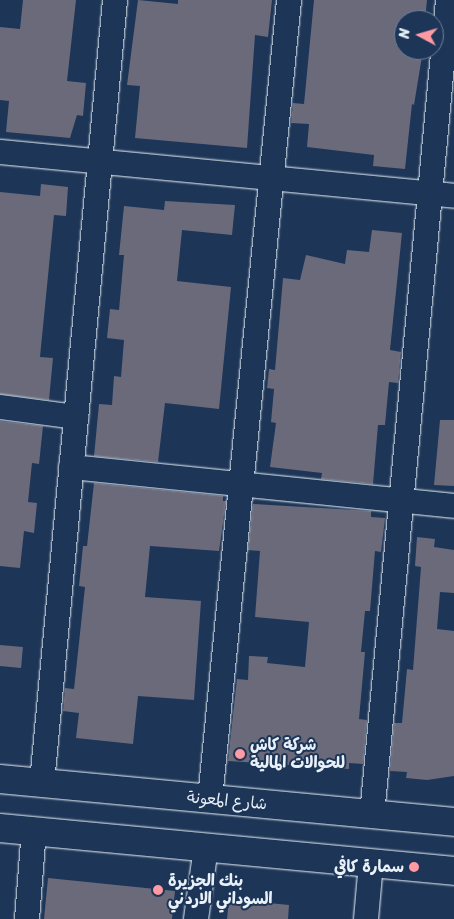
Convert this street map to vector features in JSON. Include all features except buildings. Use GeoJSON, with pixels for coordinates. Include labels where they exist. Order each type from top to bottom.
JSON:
{"type":"FeatureCollection","features":[{"type":"Feature","properties":{"kind":"highway","name":"شارع المعونة"},"geometry":{"type":"LineString","coordinates":[[0,779],[454,822]]}},
{"type":"Feature","properties":{"kind":"highway"},"geometry":{"type":"LineString","coordinates":[[0,828],[454,871]]}},
{"type":"Feature","properties":{"kind":"street"},"geometry":{"type":"LineString","coordinates":[[42,783],[115,0]]}},
{"type":"Feature","properties":{"kind":"street"},"geometry":{"type":"LineString","coordinates":[[210,799],[239,482],[290,0]]}},
{"type":"Feature","properties":{"kind":"street"},"geometry":{"type":"LineString","coordinates":[[372,814],[404,502],[448,0]]}},
{"type":"Feature","properties":{"kind":"street"},"geometry":{"type":"LineString","coordinates":[[0,152],[454,196]]}},
{"type":"Feature","properties":{"kind":"street"},"geometry":{"type":"LineString","coordinates":[[0,407],[76,417]]}},
{"type":"Feature","properties":{"kind":"street"},"geometry":{"type":"LineString","coordinates":[[71,467],[239,482],[404,502],[454,506]]}},
{"type":"Feature","properties":{"kind":"street"},"geometry":{"type":"LineString","coordinates":[[27,919],[34,831]]}},
{"type":"Feature","properties":{"kind":"street"},"geometry":{"type":"LineString","coordinates":[[196,919],[206,847]]}},
{"type":"Feature","properties":{"kind":"street"},"geometry":{"type":"LineString","coordinates":[[366,919],[371,863]]}},
{"type":"Feature","properties":{"kind":"place","name":"شركة كاش للحوالات المالية"},"geometry":{"type":"Point","coordinates":[240,754]}},
{"type":"Feature","properties":{"kind":"place","name":"سمارة كافي"},"geometry":{"type":"Point","coordinates":[414,867]}},
{"type":"Feature","properties":{"kind":"place","name":"بنك الجزيرة السوداني الاردني"},"geometry":{"type":"Point","coordinates":[158,890]}}]}
